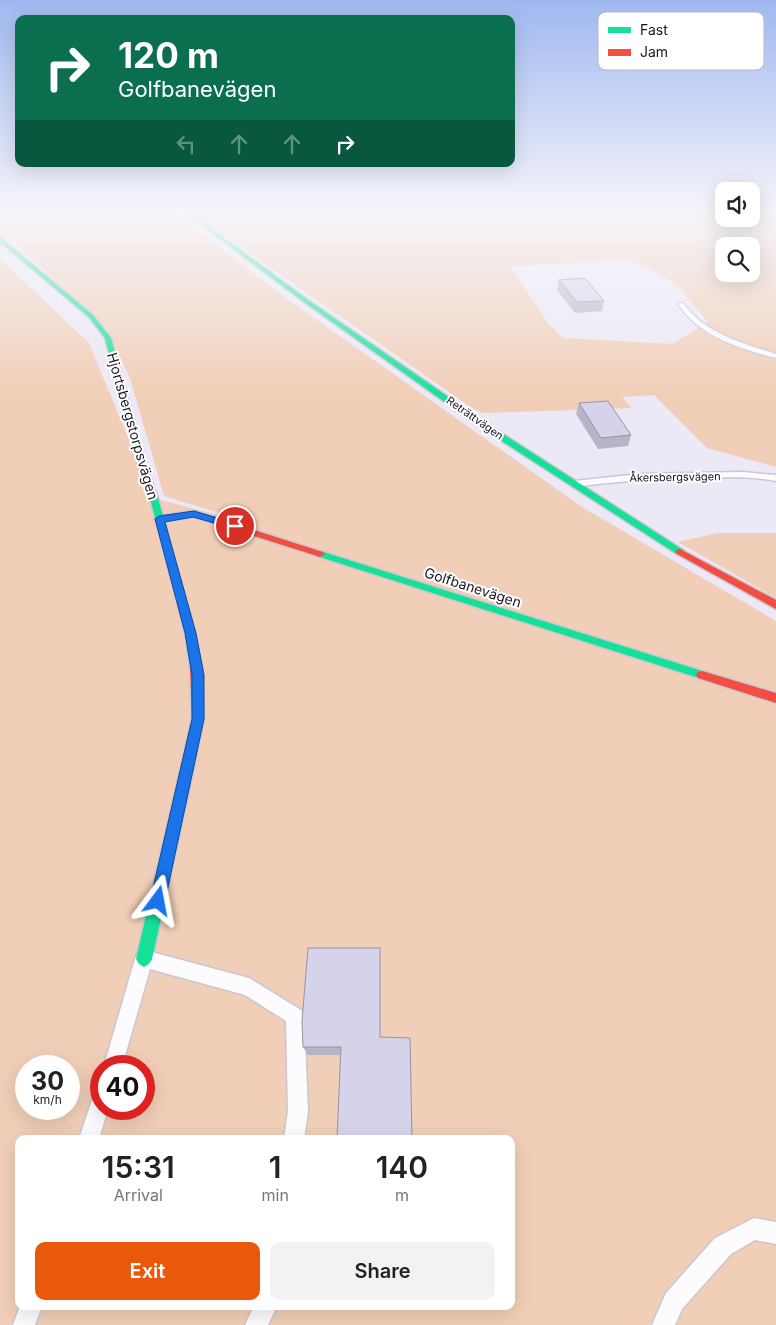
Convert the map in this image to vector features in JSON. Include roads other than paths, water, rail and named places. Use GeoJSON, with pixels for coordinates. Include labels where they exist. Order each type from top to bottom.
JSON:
{"type":"FeatureCollection","features":[{"type":"Feature","properties":{"kind":"street","name":"Hjortsbergstorpsvägen"},"geometry":{"type":"LineString","coordinates":[[41,274],[91,316],[108,338],[190,633],[198,675],[198,719],[144,959]]}},
{"type":"Feature","properties":{"kind":"street","name":"Reträttvägen"},"geometry":{"type":"LineString","coordinates":[[269,274],[483,425],[699,564],[776,605]]}},
{"type":"Feature","properties":{"kind":"street","name":"Golfbanevägen"},"geometry":{"type":"LineString","coordinates":[[159,519],[194,514],[776,698]]}},
{"type":"Feature","properties":{"kind":"lane"},"geometry":{"type":"LineString","coordinates":[[680,304],[684,312],[692,320],[716,333],[776,356]]}},
{"type":"Feature","properties":{"kind":"lane","name":"Åkersbergsvägen"},"geometry":{"type":"LineString","coordinates":[[574,484],[605,479],[657,476],[721,475],[776,478]]}},
{"type":"Feature","properties":{"kind":"lane"},"geometry":{"type":"LineString","coordinates":[[144,959],[249,987],[295,1016],[298,1111],[295,1135]]}},
{"type":"Feature","properties":{"kind":"lane","name":"Hjortsbergstorpsvägen"},"geometry":{"type":"LineString","coordinates":[[116,1055],[144,959]]}},
{"type":"Feature","properties":{"kind":"lane"},"geometry":{"type":"LineString","coordinates":[[90,1135],[95,1120]]}},
{"type":"Feature","properties":{"kind":"lane"},"geometry":{"type":"LineString","coordinates":[[663,1325],[674,1301],[723,1246],[754,1229],[776,1233]]}},
{"type":"Feature","properties":{"kind":"lane"},"geometry":{"type":"LineString","coordinates":[[24,1325],[30,1310]]}},
{"type":"Feature","properties":{"kind":"lane"},"geometry":{"type":"LineString","coordinates":[[256,1325],[264,1310]]}}]}
